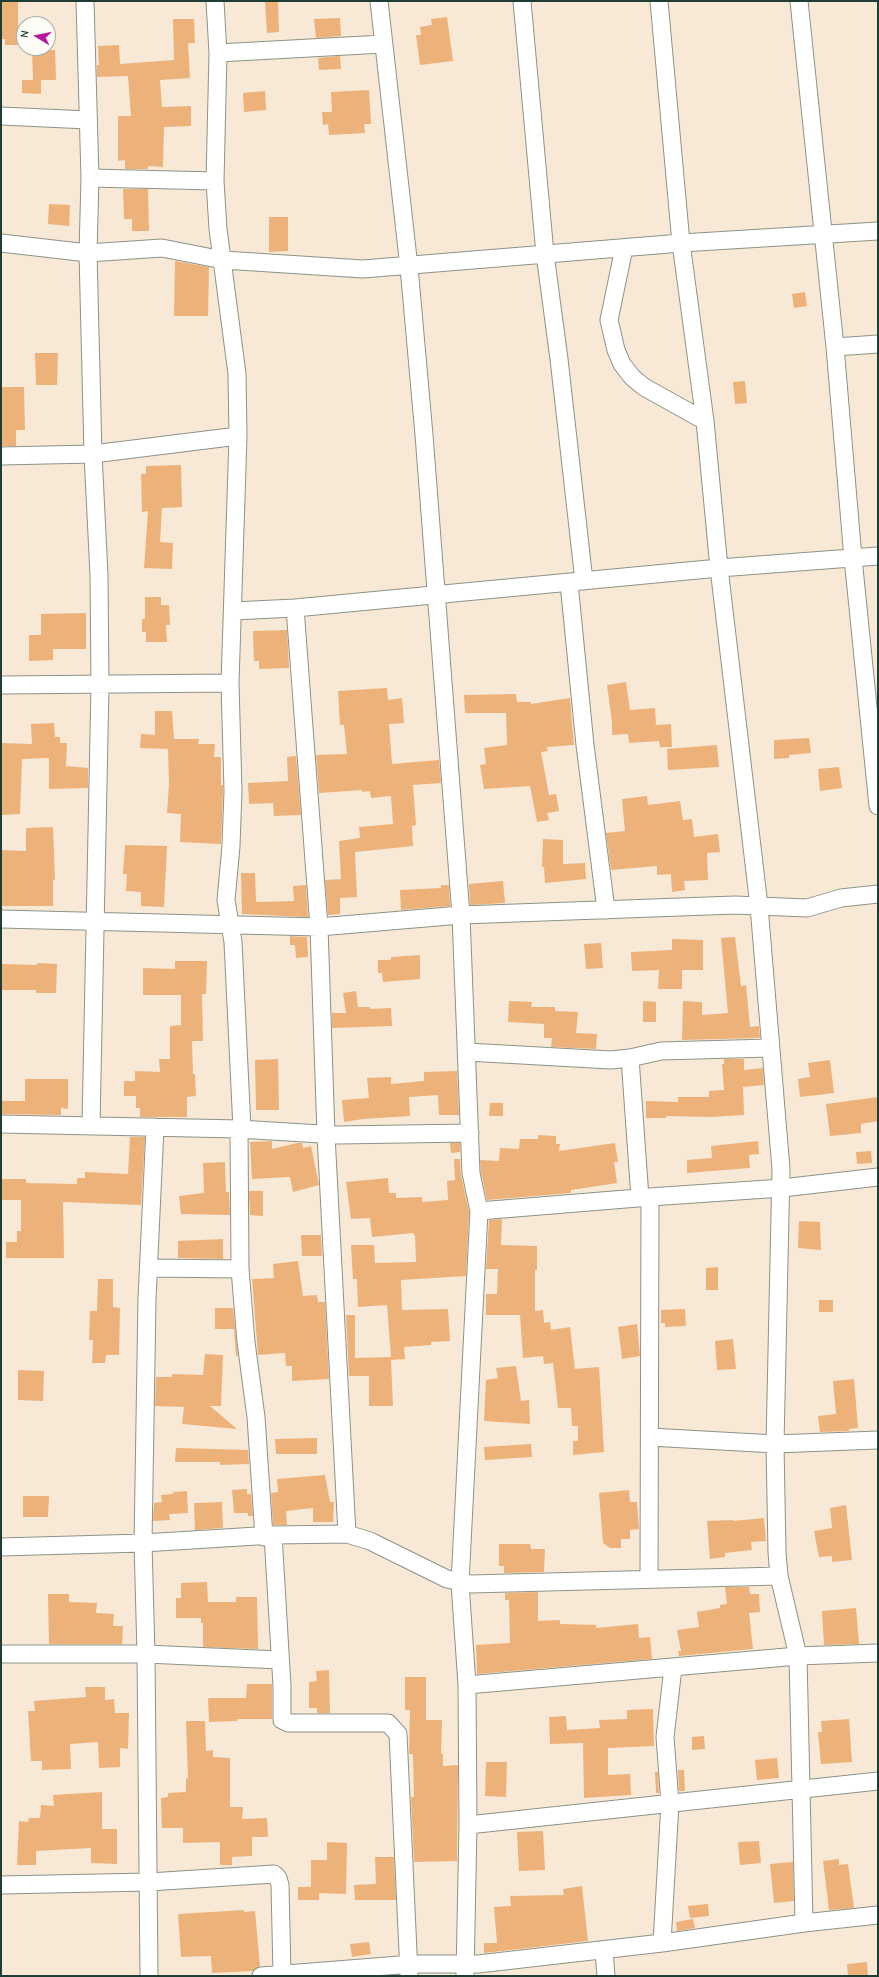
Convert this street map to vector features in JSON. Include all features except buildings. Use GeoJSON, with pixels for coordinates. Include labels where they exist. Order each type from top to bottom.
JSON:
{"type":"FeatureCollection","features":[{"type":"Feature","properties":{"kind":"street"},"geometry":{"type":"LineString","coordinates":[[84,1],[90,178],[88,253],[93,454],[99,575],[100,686],[92,1125]]}},
{"type":"Feature","properties":{"kind":"street"},"geometry":{"type":"LineString","coordinates":[[215,1],[218,53],[215,181],[218,230],[237,374],[238,436],[230,683],[233,791],[231,846],[226,900],[231,925],[241,1129],[240,1269],[246,1342],[269,1536],[280,1660],[282,1720],[288,1723],[388,1723],[398,1734],[409,1971]]}},
{"type":"Feature","properties":{"kind":"street"},"geometry":{"type":"LineString","coordinates":[[378,1],[409,267],[461,916],[471,1173],[479,1211],[460,1583],[467,1685],[468,1825],[465,1970]]}},
{"type":"Feature","properties":{"kind":"street"},"geometry":{"type":"LineString","coordinates":[[522,1],[576,582],[586,745],[606,910]]}},
{"type":"Feature","properties":{"kind":"street"},"geometry":{"type":"LineString","coordinates":[[659,1],[681,243],[705,421],[719,568],[759,906],[782,1188],[775,1444],[779,1576],[798,1656],[804,1923]]}},
{"type":"Feature","properties":{"kind":"street"},"geometry":{"type":"LineString","coordinates":[[799,1],[835,347],[853,558],[873,699],[878,806]]}},
{"type":"Feature","properties":{"kind":"street"},"geometry":{"type":"LineString","coordinates":[[218,53],[383,44]]}},
{"type":"Feature","properties":{"kind":"street"},"geometry":{"type":"LineString","coordinates":[[1,116],[88,120]]}},
{"type":"Feature","properties":{"kind":"street"},"geometry":{"type":"LineString","coordinates":[[90,178],[215,181]]}},
{"type":"Feature","properties":{"kind":"street"},"geometry":{"type":"LineString","coordinates":[[1,243],[88,253],[162,248],[223,260],[363,269],[409,267],[681,243],[878,231]]}},
{"type":"Feature","properties":{"kind":"street"},"geometry":{"type":"LineString","coordinates":[[624,248],[610,320],[614,344],[622,364],[632,377],[644,387],[705,421]]}},
{"type":"Feature","properties":{"kind":"street"},"geometry":{"type":"LineString","coordinates":[[835,347],[878,344]]}},
{"type":"Feature","properties":{"kind":"street"},"geometry":{"type":"LineString","coordinates":[[1,456],[93,454],[238,436]]}},
{"type":"Feature","properties":{"kind":"street"},"geometry":{"type":"LineString","coordinates":[[233,611],[295,608],[436,596],[719,568],[878,556]]}},
{"type":"Feature","properties":{"kind":"street"},"geometry":{"type":"LineString","coordinates":[[295,608],[319,927],[326,1135],[347,1534]]}},
{"type":"Feature","properties":{"kind":"street"},"geometry":{"type":"LineString","coordinates":[[1,685],[100,686],[230,683]]}},
{"type":"Feature","properties":{"kind":"street"},"geometry":{"type":"LineString","coordinates":[[1,919],[319,927],[461,916],[735,904],[807,908],[841,898],[878,894]]}},
{"type":"Feature","properties":{"kind":"street"},"geometry":{"type":"LineString","coordinates":[[467,1052],[580,1060],[611,1060],[630,1058],[661,1051],[770,1048]]}},
{"type":"Feature","properties":{"kind":"street"},"geometry":{"type":"LineString","coordinates":[[630,1058],[645,1197],[650,1437],[649,1579]]}},
{"type":"Feature","properties":{"kind":"street"},"geometry":{"type":"LineString","coordinates":[[1,1124],[241,1129],[326,1135],[470,1133]]}},
{"type":"Feature","properties":{"kind":"street"},"geometry":{"type":"LineString","coordinates":[[149,1976],[146,1654],[143,1542],[147,1300],[155,1127]]}},
{"type":"Feature","properties":{"kind":"street"},"geometry":{"type":"LineString","coordinates":[[479,1211],[645,1197],[782,1188],[878,1177]]}},
{"type":"Feature","properties":{"kind":"street"},"geometry":{"type":"LineString","coordinates":[[149,1268],[240,1269]]}},
{"type":"Feature","properties":{"kind":"street"},"geometry":{"type":"LineString","coordinates":[[650,1437],[775,1444],[878,1440]]}},
{"type":"Feature","properties":{"kind":"street"},"geometry":{"type":"LineString","coordinates":[[1,1547],[347,1534],[370,1541],[440,1576],[460,1583],[471,1584],[779,1576]]}},
{"type":"Feature","properties":{"kind":"street"},"geometry":{"type":"LineString","coordinates":[[467,1685],[798,1656],[878,1653]]}},
{"type":"Feature","properties":{"kind":"street"},"geometry":{"type":"LineString","coordinates":[[1,1654],[146,1654],[280,1660]]}},
{"type":"Feature","properties":{"kind":"street"},"geometry":{"type":"LineString","coordinates":[[662,1943],[670,1804],[664,1737],[673,1668]]}},
{"type":"Feature","properties":{"kind":"street"},"geometry":{"type":"LineString","coordinates":[[468,1825],[878,1781]]}},
{"type":"Feature","properties":{"kind":"street"},"geometry":{"type":"LineString","coordinates":[[1,1885],[149,1882],[274,1874],[278,1878],[280,1885],[282,1974]]}},
{"type":"Feature","properties":{"kind":"street"},"geometry":{"type":"LineString","coordinates":[[261,1976],[282,1974],[465,1970],[804,1923],[878,1915]]}},
{"type":"Feature","properties":{"kind":"street"},"geometry":{"type":"LineString","coordinates":[[604,1950],[606,1976]]}}]}
